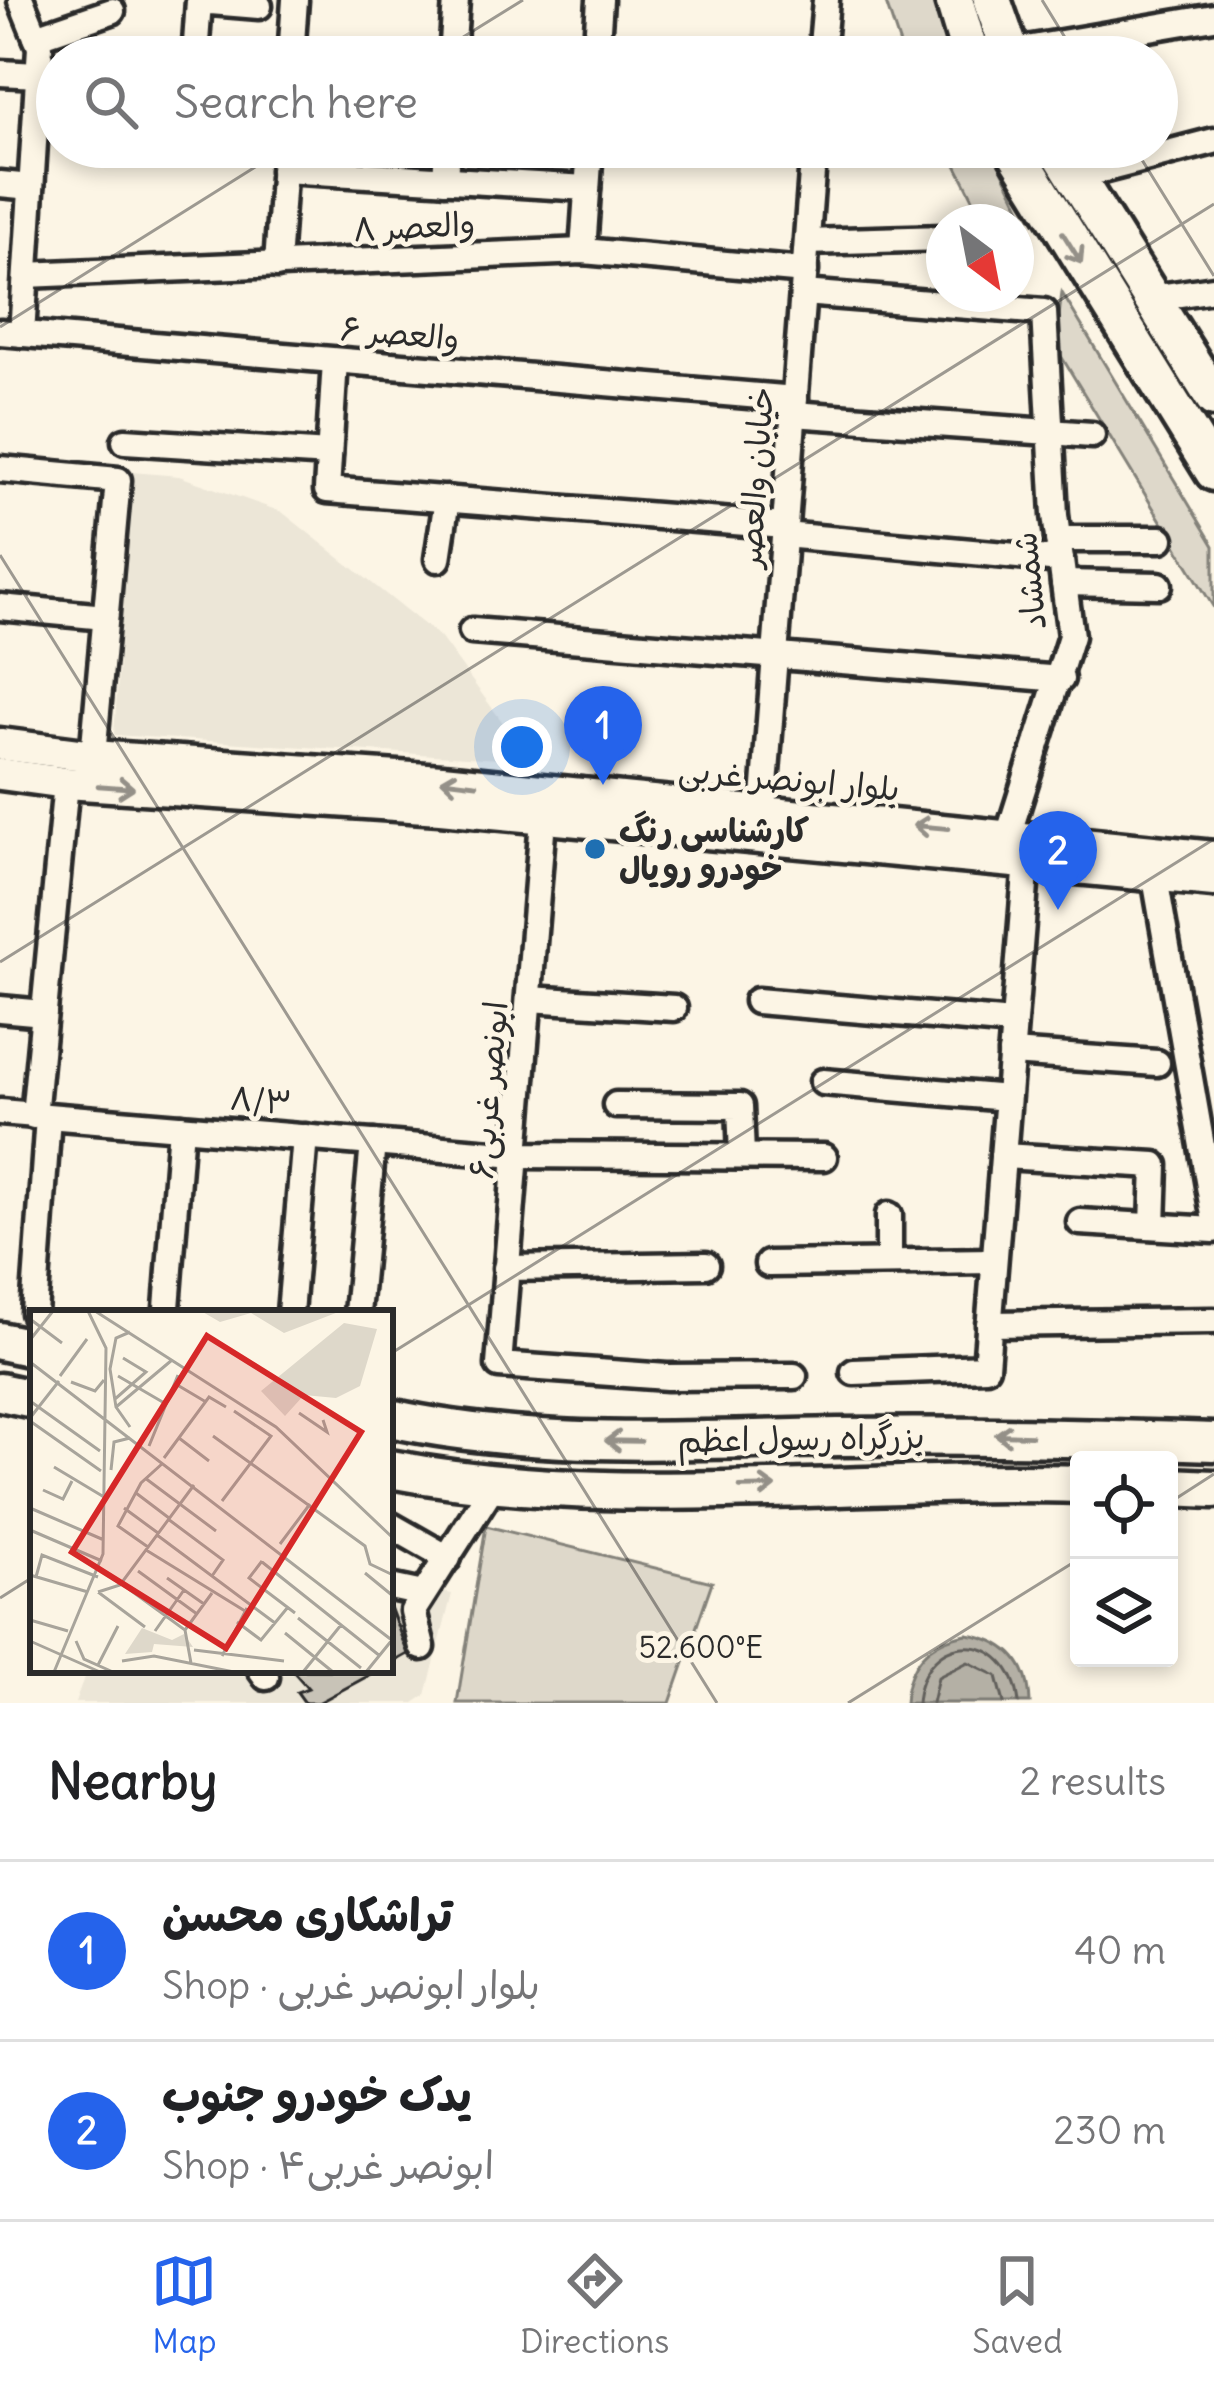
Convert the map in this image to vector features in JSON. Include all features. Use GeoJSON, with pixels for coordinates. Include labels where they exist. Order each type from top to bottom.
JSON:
{"type":"FeatureCollection","features":[{"type":"Feature","properties":{"kind":"highway"},"geometry":{"type":"LineString","coordinates":[[954,0],[965,36]]}},
{"type":"Feature","properties":{"kind":"highway"},"geometry":{"type":"LineString","coordinates":[[992,0],[1004,36]]}},
{"type":"Feature","properties":{"kind":"highway"},"geometry":{"type":"LineString","coordinates":[[1026,168],[1214,472]]}},
{"type":"Feature","properties":{"kind":"highway"},"geometry":{"type":"LineString","coordinates":[[1070,168],[1214,398]]}},
{"type":"Feature","properties":{"kind":"highway"},"geometry":{"type":"LineString","coordinates":[[0,1341],[30,1347]]}},
{"type":"Feature","properties":{"kind":"highway"},"geometry":{"type":"LineString","coordinates":[[0,1392],[30,1398]]}},
{"type":"Feature","properties":{"kind":"highway","name":"بزرگراه رسول اعظم"},"geometry":{"type":"LineString","coordinates":[[393,1418],[500,1435],[624,1442],[992,1434],[1214,1442]]}},
{"type":"Feature","properties":{"kind":"highway","name":"بزرگراه رسول اعظم"},"geometry":{"type":"LineString","coordinates":[[393,1469],[494,1484],[634,1490],[1070,1484]]}},
{"type":"Feature","properties":{"kind":"highway"},"geometry":{"type":"LineString","coordinates":[[1178,1487],[1214,1489]]}},
{"type":"Feature","properties":{"kind":"main road","name":"بلوار ابونصر غربی"},"geometry":{"type":"LineString","coordinates":[[0,744],[206,778],[543,820],[1214,880]]}},
{"type":"Feature","properties":{"kind":"main road","name":"بلوار ابونصر غربی"},"geometry":{"type":"LineString","coordinates":[[0,774],[66,783],[206,778],[442,780],[1214,857]]}},
{"type":"Feature","properties":{"kind":"street"},"geometry":{"type":"LineString","coordinates":[[21,0],[36,38]]}},
{"type":"Feature","properties":{"kind":"street"},"geometry":{"type":"LineString","coordinates":[[292,36],[295,0]]}},
{"type":"Feature","properties":{"kind":"street"},"geometry":{"type":"LineString","coordinates":[[453,36],[456,0]]}},
{"type":"Feature","properties":{"kind":"street"},"geometry":{"type":"LineString","coordinates":[[597,36],[600,0]]}},
{"type":"Feature","properties":{"kind":"street"},"geometry":{"type":"LineString","coordinates":[[823,36],[826,0]]}},
{"type":"Feature","properties":{"kind":"street"},"geometry":{"type":"LineString","coordinates":[[197,36],[199,2],[259,6]]}},
{"type":"Feature","properties":{"kind":"street"},"geometry":{"type":"LineString","coordinates":[[42,36],[112,11]]}},
{"type":"Feature","properties":{"kind":"street"},"geometry":{"type":"LineString","coordinates":[[1112,36],[1214,17]]}},
{"type":"Feature","properties":{"kind":"street"},"geometry":{"type":"LineString","coordinates":[[0,73],[36,75]]}},
{"type":"Feature","properties":{"kind":"street"},"geometry":{"type":"LineString","coordinates":[[11,333],[26,275],[36,107]]}},
{"type":"Feature","properties":{"kind":"street"},"geometry":{"type":"LineString","coordinates":[[1178,146],[1214,141]]}},
{"type":"Feature","properties":{"kind":"street"},"geometry":{"type":"LineString","coordinates":[[277,265],[283,168]]}},
{"type":"Feature","properties":{"kind":"street"},"geometry":{"type":"LineString","coordinates":[[353,168],[445,180],[587,188]]}},
{"type":"Feature","properties":{"kind":"street"},"geometry":{"type":"LineString","coordinates":[[445,180],[446,168]]}},
{"type":"Feature","properties":{"kind":"street"},"geometry":{"type":"LineString","coordinates":[[583,251],[588,168]]}},
{"type":"Feature","properties":{"kind":"street","name":"خیابان والعصر"},"geometry":{"type":"LineString","coordinates":[[763,812],[812,168]]}},
{"type":"Feature","properties":{"kind":"street"},"geometry":{"type":"LineString","coordinates":[[0,184],[31,187]]}},
{"type":"Feature","properties":{"kind":"street"},"geometry":{"type":"LineString","coordinates":[[807,242],[926,239]]}},
{"type":"Feature","properties":{"kind":"street","name":"والعصر ۸"},"geometry":{"type":"LineString","coordinates":[[26,275],[583,251],[1044,312]]}},
{"type":"Feature","properties":{"kind":"street"},"geometry":{"type":"LineString","coordinates":[[1152,298],[1214,290]]}},
{"type":"Feature","properties":{"kind":"street","name":"شمشاد"},"geometry":{"type":"LineString","coordinates":[[1009,833],[1061,679],[1070,636],[1044,312]]}},
{"type":"Feature","properties":{"kind":"street","name":"والعصر ۶"},"geometry":{"type":"LineString","coordinates":[[11,333],[1092,435]]}},
{"type":"Feature","properties":{"kind":"street"},"geometry":{"type":"LineString","coordinates":[[335,361],[327,490],[1061,561],[1159,585]]}},
{"type":"Feature","properties":{"kind":"street"},"geometry":{"type":"LineString","coordinates":[[125,441],[329,454]]}},
{"type":"Feature","properties":{"kind":"street"},"geometry":{"type":"LineString","coordinates":[[0,469],[118,480],[93,757]]}},
{"type":"Feature","properties":{"kind":"street"},"geometry":{"type":"LineString","coordinates":[[438,559],[447,499]]}},
{"type":"Feature","properties":{"kind":"street"},"geometry":{"type":"LineString","coordinates":[[1061,561],[1162,539]]}},
{"type":"Feature","properties":{"kind":"street"},"geometry":{"type":"LineString","coordinates":[[0,607],[105,617]]}},
{"type":"Feature","properties":{"kind":"street"},"geometry":{"type":"LineString","coordinates":[[472,632],[1061,679]]}},
{"type":"Feature","properties":{"kind":"street"},"geometry":{"type":"LineString","coordinates":[[34,1310],[44,1013],[66,783]]}},
{"type":"Feature","properties":{"kind":"street","name":"۶ابونصر غربی"},"geometry":{"type":"LineString","coordinates":[[543,820],[499,1365],[667,1377],[794,1376]]}},
{"type":"Feature","properties":{"kind":"street"},"geometry":{"type":"LineString","coordinates":[[854,1372],[986,1366],[1027,861]]}},
{"type":"Feature","properties":{"kind":"street"},"geometry":{"type":"LineString","coordinates":[[1154,872],[1203,1080],[1214,1215]]}},
{"type":"Feature","properties":{"kind":"street"},"geometry":{"type":"LineString","coordinates":[[529,999],[674,1008]]}},
{"type":"Feature","properties":{"kind":"street"},"geometry":{"type":"LineString","coordinates":[[757,1000],[1013,1023]]}},
{"type":"Feature","properties":{"kind":"street"},"geometry":{"type":"LineString","coordinates":[[0,1009],[44,1013]]}},
{"type":"Feature","properties":{"kind":"street"},"geometry":{"type":"LineString","coordinates":[[1011,1054],[1157,1063]]}},
{"type":"Feature","properties":{"kind":"street"},"geometry":{"type":"LineString","coordinates":[[823,1082],[1007,1098]]}},
{"type":"Feature","properties":{"kind":"street"},"geometry":{"type":"LineString","coordinates":[[616,1105],[740,1106],[742,1156]]}},
{"type":"Feature","properties":{"kind":"street","name":"۸/۳"},"geometry":{"type":"LineString","coordinates":[[0,1112],[516,1155],[824,1157]]}},
{"type":"Feature","properties":{"kind":"street"},"geometry":{"type":"LineString","coordinates":[[167,1308],[181,1127]]}},
{"type":"Feature","properties":{"kind":"street"},"geometry":{"type":"LineString","coordinates":[[290,1310],[305,1137]]}},
{"type":"Feature","properties":{"kind":"street"},"geometry":{"type":"LineString","coordinates":[[357,1310],[374,1143]]}},
{"type":"Feature","properties":{"kind":"street"},"geometry":{"type":"LineString","coordinates":[[1003,1156],[1155,1166],[1153,1226]]}},
{"type":"Feature","properties":{"kind":"street"},"geometry":{"type":"LineString","coordinates":[[889,1215],[889,1262]]}},
{"type":"Feature","properties":{"kind":"street"},"geometry":{"type":"LineString","coordinates":[[1080,1222],[1214,1230]]}},
{"type":"Feature","properties":{"kind":"street"},"geometry":{"type":"LineString","coordinates":[[768,1264],[994,1261]]}},
{"type":"Feature","properties":{"kind":"street"},"geometry":{"type":"LineString","coordinates":[[506,1268],[706,1265]]}},
{"type":"Feature","properties":{"kind":"street"},"geometry":{"type":"LineString","coordinates":[[989,1324],[1214,1321]]}},
{"type":"Feature","properties":{"kind":"street"},"geometry":{"type":"LineString","coordinates":[[422,1647],[413,1610],[494,1484]]}},
{"type":"Feature","properties":{"kind":"street"},"geometry":{"type":"LineString","coordinates":[[393,1527],[448,1558]]}},
{"type":"Feature","properties":{"kind":"street"},"geometry":{"type":"LineString","coordinates":[[393,1588],[423,1594]]}},
{"type":"Feature","properties":{"kind":"shaded area"},"geometry":{"type":"Polygon","coordinates":[[[885,0],[938,0],[947,36],[897,36],[885,0]]]}},
{"type":"Feature","properties":{"kind":"shaded area"},"geometry":{"type":"Polygon","coordinates":[[[958,168],[1001,168],[1019,204],[976,204],[958,168]]]}},
{"type":"Feature","properties":{"kind":"shaded area"},"geometry":{"type":"Polygon","coordinates":[[[1062,293],[1214,546],[1214,608],[1055,346],[1062,293]]]}},
{"type":"Feature","properties":{"kind":"shaded area"},"geometry":{"type":"Polygon","coordinates":[[[132,472],[179,476],[282,512],[440,637],[531,761],[114,735],[132,472]]]}},
{"type":"Feature","properties":{"kind":"shaded area"},"geometry":{"type":"Polygon","coordinates":[[[486,1526],[712,1582],[670,1703],[457,1703],[486,1526]]]}},
{"type":"Feature","properties":{"kind":"shaded area"},"geometry":{"type":"Polygon","coordinates":[[[393,1582],[452,1594],[426,1695],[414,1703],[75,1703],[86,1673],[393,1673],[393,1582]]]}},
{"type":"Feature","properties":{"kind":"water"},"geometry":{"type":"Polygon","coordinates":[[[967,1634],[1013,1655],[1025,1676],[1030,1703],[905,1703],[910,1676],[922,1656],[941,1642],[967,1634]]]}},
{"type":"Feature","properties":{"kind":"building"},"geometry":{"type":"Polygon","coordinates":[[[393,1615],[408,1654],[393,1662],[393,1615]]]}},
{"type":"Feature","properties":{"kind":"building"},"geometry":{"type":"Polygon","coordinates":[[[295,1673],[373,1673],[318,1703],[305,1703],[297,1692],[308,1688],[295,1673]]]}},
{"type":"Feature","properties":{"kind":"place","name":"تراشکاری محسن"},"geometry":{"type":"Point","coordinates":[603,785]}},
{"type":"Feature","properties":{"kind":"place","name":"کارشناسی رنگ خودرو رویال"},"geometry":{"type":"Point","coordinates":[595,849]}},
{"type":"Feature","properties":{"kind":"place","name":"یدک خودرو جنوب"},"geometry":{"type":"Point","coordinates":[1058,910]}}]}
